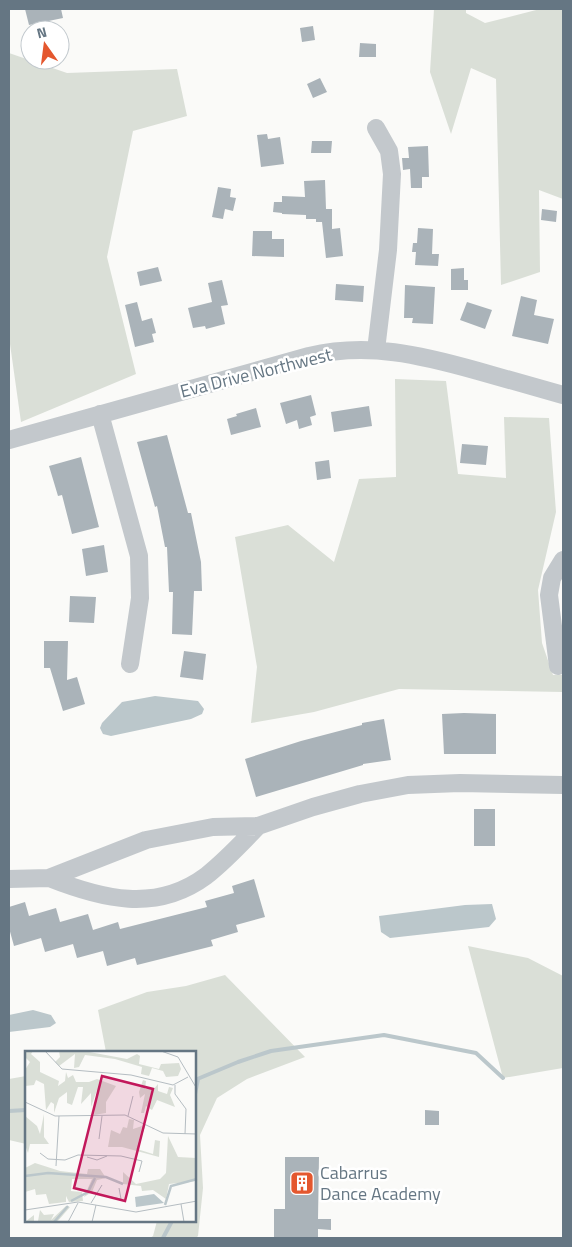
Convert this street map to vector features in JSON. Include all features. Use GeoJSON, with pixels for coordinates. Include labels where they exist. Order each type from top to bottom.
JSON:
{"type":"FeatureCollection","features":[{"type":"Feature","properties":{"kind":"street"},"geometry":{"type":"LineString","coordinates":[[376,128],[388,151],[392,174],[388,250],[376,350]]}},
{"type":"Feature","properties":{"kind":"street","name":"Eva Drive Northwest"},"geometry":{"type":"LineString","coordinates":[[9,440],[316,355],[348,350],[376,350],[424,356],[563,395]]}},
{"type":"Feature","properties":{"kind":"street"},"geometry":{"type":"LineString","coordinates":[[100,414],[139,556],[140,598],[130,664]]}},
{"type":"Feature","properties":{"kind":"street"},"geometry":{"type":"LineString","coordinates":[[558,666],[549,595],[552,578],[563,560]]}},
{"type":"Feature","properties":{"kind":"street"},"geometry":{"type":"LineString","coordinates":[[9,879],[49,878],[146,840],[213,827],[258,826],[313,807],[360,794],[408,786],[460,783],[563,785]]}},
{"type":"Feature","properties":{"kind":"street"},"geometry":{"type":"LineString","coordinates":[[49,878],[78,889],[114,898],[143,899],[165,895],[187,887],[205,876],[231,854],[258,826]]}},
{"type":"Feature","properties":{"kind":"shaded area"},"geometry":{"type":"Polygon","coordinates":[[[434,9],[466,9],[466,13],[485,23],[540,9],[563,9],[563,199],[539,190],[540,272],[501,285],[496,79],[471,68],[451,134],[430,72],[434,9]]]}},
{"type":"Feature","properties":{"kind":"shaded area"},"geometry":{"type":"Polygon","coordinates":[[[9,53],[20,57],[20,70],[58,70],[67,73],[177,69],[187,116],[133,131],[107,257],[136,374],[21,422],[9,337],[9,53]]]}},
{"type":"Feature","properties":{"kind":"shaded area"},"geometry":{"type":"Polygon","coordinates":[[[395,379],[446,381],[458,474],[506,478],[504,417],[549,418],[556,512],[538,590],[542,643],[553,675],[563,675],[563,692],[399,689],[314,712],[251,723],[257,667],[235,537],[288,525],[334,562],[359,479],[396,477],[395,379]]]}},
{"type":"Feature","properties":{"kind":"shaded area"},"geometry":{"type":"Polygon","coordinates":[[[155,696],[198,701],[204,709],[202,714],[191,719],[111,736],[103,734],[100,728],[102,723],[122,702],[155,696]]]}},
{"type":"Feature","properties":{"kind":"shaded area"},"geometry":{"type":"Polygon","coordinates":[[[492,904],[496,919],[489,927],[390,938],[381,932],[379,916],[465,905],[492,904]]]}},
{"type":"Feature","properties":{"kind":"shaded area"},"geometry":{"type":"Polygon","coordinates":[[[468,946],[528,958],[563,976],[563,1068],[503,1078],[468,946]]]}},
{"type":"Feature","properties":{"kind":"shaded area"},"geometry":{"type":"Polygon","coordinates":[[[225,975],[305,1057],[247,1079],[217,1098],[200,1135],[203,1188],[198,1236],[196,1238],[150,1238],[153,1236],[157,1222],[196,1222],[196,1051],[106,1051],[98,1010],[147,992],[186,986],[225,975]]]}},
{"type":"Feature","properties":{"kind":"shaded area"},"geometry":{"type":"Polygon","coordinates":[[[33,1010],[51,1015],[56,1023],[50,1027],[9,1032],[9,1015],[33,1010]]]}},
{"type":"Feature","properties":{"kind":"shaded area"},"geometry":{"type":"Polygon","coordinates":[[[25,1076],[25,1144],[9,1140],[9,1079],[25,1076]]]}},
{"type":"Feature","properties":{"kind":"building"},"geometry":{"type":"Polygon","coordinates":[[[25,9],[61,9],[63,18],[53,20],[28,20],[25,9]]]}},
{"type":"Feature","properties":{"kind":"building"},"geometry":{"type":"Polygon","coordinates":[[[313,26],[315,40],[302,42],[300,28],[313,26]]]}},
{"type":"Feature","properties":{"kind":"building"},"geometry":{"type":"Polygon","coordinates":[[[360,43],[376,44],[376,57],[359,57],[360,43]]]}},
{"type":"Feature","properties":{"kind":"building"},"geometry":{"type":"Polygon","coordinates":[[[320,78],[327,92],[313,98],[307,84],[320,78]]]}},
{"type":"Feature","properties":{"kind":"building"},"geometry":{"type":"Polygon","coordinates":[[[267,134],[268,139],[280,137],[284,164],[261,167],[257,135],[267,134]]]}},
{"type":"Feature","properties":{"kind":"building"},"geometry":{"type":"Polygon","coordinates":[[[312,141],[332,141],[331,153],[311,153],[312,141]]]}},
{"type":"Feature","properties":{"kind":"building"},"geometry":{"type":"Polygon","coordinates":[[[428,146],[429,177],[422,177],[422,188],[411,188],[410,169],[403,170],[402,158],[409,158],[408,147],[428,146]]]}},
{"type":"Feature","properties":{"kind":"building"},"geometry":{"type":"Polygon","coordinates":[[[325,180],[326,209],[332,209],[332,229],[340,228],[343,256],[326,258],[322,222],[316,222],[316,219],[306,219],[306,215],[273,212],[274,202],[282,202],[282,196],[305,197],[304,181],[325,180]]]}},
{"type":"Feature","properties":{"kind":"building"},"geometry":{"type":"Polygon","coordinates":[[[218,187],[231,189],[230,197],[236,198],[233,211],[225,209],[223,219],[212,217],[218,187]]]}},
{"type":"Feature","properties":{"kind":"building"},"geometry":{"type":"Polygon","coordinates":[[[542,209],[557,211],[556,222],[541,220],[542,209]]]}},
{"type":"Feature","properties":{"kind":"building"},"geometry":{"type":"Polygon","coordinates":[[[418,228],[433,229],[432,254],[439,254],[438,266],[415,265],[416,252],[412,252],[413,243],[417,243],[418,228]]]}},
{"type":"Feature","properties":{"kind":"building"},"geometry":{"type":"Polygon","coordinates":[[[253,231],[272,231],[272,239],[284,239],[284,257],[252,256],[253,231]]]}},
{"type":"Feature","properties":{"kind":"building"},"geometry":{"type":"Polygon","coordinates":[[[158,267],[162,281],[140,286],[137,272],[158,267]]]}},
{"type":"Feature","properties":{"kind":"building"},"geometry":{"type":"Polygon","coordinates":[[[464,268],[464,280],[468,280],[468,290],[451,290],[451,269],[464,268]]]}},
{"type":"Feature","properties":{"kind":"building"},"geometry":{"type":"Polygon","coordinates":[[[222,280],[228,305],[221,306],[225,324],[206,329],[205,326],[193,328],[188,308],[212,302],[208,283],[222,280]]]}},
{"type":"Feature","properties":{"kind":"building"},"geometry":{"type":"Polygon","coordinates":[[[336,284],[364,286],[363,302],[335,300],[336,284]]]}},
{"type":"Feature","properties":{"kind":"building"},"geometry":{"type":"Polygon","coordinates":[[[405,285],[435,287],[433,324],[412,323],[413,318],[404,318],[405,285]]]}},
{"type":"Feature","properties":{"kind":"building"},"geometry":{"type":"Polygon","coordinates":[[[521,296],[537,300],[534,315],[554,319],[548,344],[512,336],[521,296]]]}},
{"type":"Feature","properties":{"kind":"building"},"geometry":{"type":"Polygon","coordinates":[[[137,302],[142,321],[152,318],[156,333],[152,334],[154,342],[135,347],[125,305],[137,302]]]}},
{"type":"Feature","properties":{"kind":"building"},"geometry":{"type":"Polygon","coordinates":[[[467,302],[492,310],[485,329],[460,320],[467,302]]]}},
{"type":"Feature","properties":{"kind":"building"},"geometry":{"type":"Polygon","coordinates":[[[311,395],[316,415],[310,417],[312,425],[299,429],[297,420],[286,424],[280,403],[311,395]]]}},
{"type":"Feature","properties":{"kind":"building"},"geometry":{"type":"Polygon","coordinates":[[[369,406],[372,426],[334,432],[331,412],[369,406]]]}},
{"type":"Feature","properties":{"kind":"building"},"geometry":{"type":"Polygon","coordinates":[[[256,408],[261,427],[231,435],[227,419],[256,408]]]}},
{"type":"Feature","properties":{"kind":"building"},"geometry":{"type":"Polygon","coordinates":[[[167,435],[188,513],[191,513],[201,562],[202,591],[194,591],[192,635],[172,634],[173,592],[169,592],[167,547],[165,547],[157,506],[155,507],[137,442],[167,435]]]}},
{"type":"Feature","properties":{"kind":"building"},"geometry":{"type":"Polygon","coordinates":[[[462,444],[488,446],[486,465],[460,463],[462,444]]]}},
{"type":"Feature","properties":{"kind":"building"},"geometry":{"type":"Polygon","coordinates":[[[81,457],[99,527],[72,534],[62,495],[58,496],[49,466],[81,457]]]}},
{"type":"Feature","properties":{"kind":"building"},"geometry":{"type":"Polygon","coordinates":[[[329,460],[331,478],[317,480],[315,462],[329,460]]]}},
{"type":"Feature","properties":{"kind":"building"},"geometry":{"type":"Polygon","coordinates":[[[104,545],[108,572],[86,576],[82,549],[104,545]]]}},
{"type":"Feature","properties":{"kind":"building"},"geometry":{"type":"Polygon","coordinates":[[[70,596],[96,597],[94,623],[69,622],[70,596]]]}},
{"type":"Feature","properties":{"kind":"building"},"geometry":{"type":"Polygon","coordinates":[[[44,641],[68,641],[67,680],[77,677],[85,704],[63,711],[50,668],[44,668],[44,641]]]}},
{"type":"Feature","properties":{"kind":"building"},"geometry":{"type":"Polygon","coordinates":[[[184,651],[206,654],[203,680],[180,677],[184,651]]]}},
{"type":"Feature","properties":{"kind":"building"},"geometry":{"type":"Polygon","coordinates":[[[442,714],[496,714],[496,754],[444,754],[442,714]]]}},
{"type":"Feature","properties":{"kind":"building"},"geometry":{"type":"Polygon","coordinates":[[[384,719],[391,760],[363,764],[256,797],[245,759],[301,741],[362,725],[362,723],[384,719]]]}},
{"type":"Feature","properties":{"kind":"building"},"geometry":{"type":"Polygon","coordinates":[[[474,809],[495,809],[495,846],[474,846],[474,809]]]}},
{"type":"Feature","properties":{"kind":"building"},"geometry":{"type":"Polygon","coordinates":[[[254,879],[265,917],[236,925],[238,932],[211,940],[213,946],[137,965],[135,958],[107,966],[103,951],[77,958],[73,944],[45,952],[41,938],[14,946],[9,928],[9,907],[25,902],[29,916],[56,908],[60,922],[88,914],[93,930],[118,922],[120,929],[207,907],[205,901],[234,893],[232,886],[254,879]]]}},
{"type":"Feature","properties":{"kind":"building"},"geometry":{"type":"Polygon","coordinates":[[[425,1110],[439,1111],[439,1125],[425,1125],[425,1110]]]}},
{"type":"Feature","properties":{"kind":"building","name":"Cabarrus Dance Academy"},"geometry":{"type":"Polygon","coordinates":[[[285,1157],[319,1157],[318,1219],[331,1219],[331,1230],[318,1229],[318,1238],[274,1238],[274,1209],[285,1209],[285,1157]]]}},
{"type":"Feature","properties":{"kind":"waterway"},"geometry":{"type":"LineString","coordinates":[[196,1080],[271,1051],[384,1035],[476,1053],[503,1078]]}},
{"type":"Feature","properties":{"kind":"waterway"},"geometry":{"type":"LineString","coordinates":[[196,1089],[198,1079]]}},
{"type":"Feature","properties":{"kind":"waterway"},"geometry":{"type":"LineString","coordinates":[[9,1111],[25,1110]]}},
{"type":"Feature","properties":{"kind":"waterway"},"geometry":{"type":"LineString","coordinates":[[163,1238],[171,1222]]}},
{"type":"Feature","properties":{"kind":"place","name":"Cabarrus Dance Academy"},"geometry":{"type":"Point","coordinates":[302,1183]}}]}
